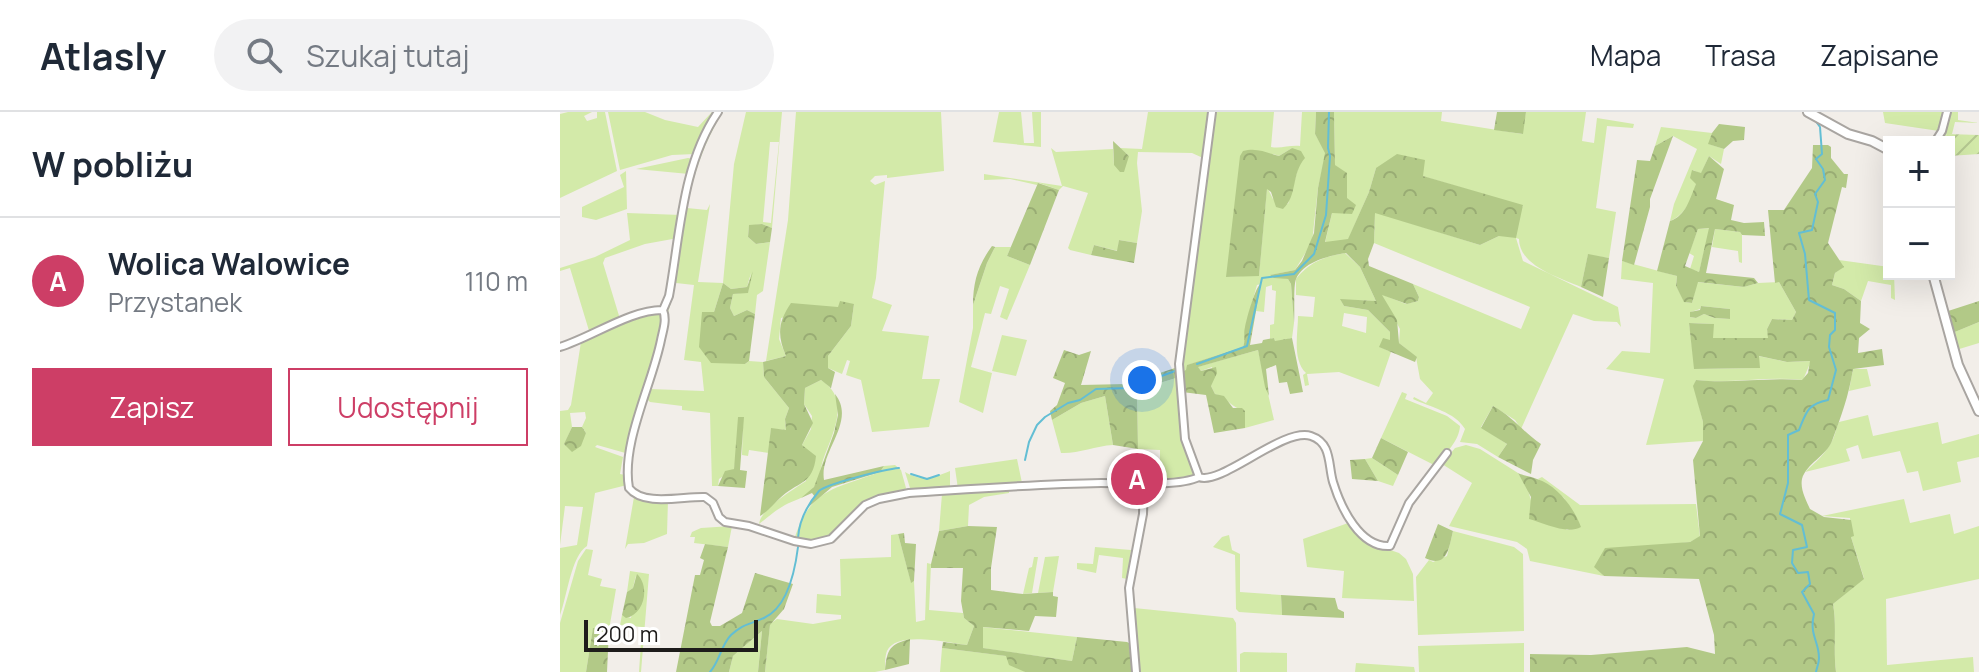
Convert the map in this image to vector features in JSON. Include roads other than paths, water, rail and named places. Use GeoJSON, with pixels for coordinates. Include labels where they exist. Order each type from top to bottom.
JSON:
{"type":"FeatureCollection","features":[{"type":"Feature","properties":{"kind":"street"},"geometry":{"type":"LineString","coordinates":[[718,112],[693,166],[669,296],[663,310],[665,319],[657,358],[629,458],[628,485],[632,493],[639,496],[705,497],[713,503],[719,517],[725,522],[811,544],[831,539],[865,505],[899,495],[1205,479],[1219,475],[1260,451],[1302,435],[1312,436],[1327,449],[1332,480],[1340,500],[1364,538],[1390,546],[1409,503],[1447,453]]}},
{"type":"Feature","properties":{"kind":"street"},"geometry":{"type":"LineString","coordinates":[[1199,477],[1185,439],[1179,364],[1212,112]]}},
{"type":"Feature","properties":{"kind":"street"},"geometry":{"type":"LineString","coordinates":[[1808,112],[1823,115],[1848,134],[1883,147]]}},
{"type":"Feature","properties":{"kind":"street"},"geometry":{"type":"LineString","coordinates":[[1939,136],[1947,112]]}},
{"type":"Feature","properties":{"kind":"street"},"geometry":{"type":"LineString","coordinates":[[1935,280],[1957,361],[1979,411]]}},
{"type":"Feature","properties":{"kind":"street"},"geometry":{"type":"LineString","coordinates":[[560,347],[636,316],[663,310]]}},
{"type":"Feature","properties":{"kind":"street"},"geometry":{"type":"LineString","coordinates":[[1136,672],[1129,588],[1143,514],[1144,483]]}},
{"type":"Feature","properties":{"kind":"waterway"},"geometry":{"type":"LineString","coordinates":[[1197,364],[1247,346],[1262,278],[1294,274],[1314,254],[1326,215],[1329,112]]}},
{"type":"Feature","properties":{"kind":"waterway"},"geometry":{"type":"LineString","coordinates":[[1815,120],[1820,127],[1822,154],[1816,159],[1823,169],[1825,180],[1815,194],[1818,202],[1812,230],[1799,233],[1805,254],[1809,300],[1835,313],[1835,330],[1830,335],[1829,347],[1836,370],[1828,400],[1811,407],[1799,430],[1788,435],[1788,483],[1780,514],[1802,525],[1807,547],[1793,550],[1792,563],[1798,573],[1808,572],[1810,584],[1802,592],[1814,614],[1813,627],[1819,658],[1816,672]]}},
{"type":"Feature","properties":{"kind":"waterway"},"geometry":{"type":"LineString","coordinates":[[1025,460],[1037,425],[1068,403],[1080,400],[1096,389],[1129,388],[1175,371]]}},
{"type":"Feature","properties":{"kind":"waterway"},"geometry":{"type":"LineString","coordinates":[[798,538],[805,513],[819,491],[844,481],[899,468]]}},
{"type":"Feature","properties":{"kind":"waterway"},"geometry":{"type":"LineString","coordinates":[[911,474],[927,479],[939,475]]}},
{"type":"Feature","properties":{"kind":"waterway"},"geometry":{"type":"LineString","coordinates":[[710,672],[731,635],[743,626],[764,618],[779,606],[792,577],[798,547]]}},
{"type":"Feature","properties":{"kind":"place","name":"Wolica Walowice"},"geometry":{"type":"Point","coordinates":[1137,479]}}]}
